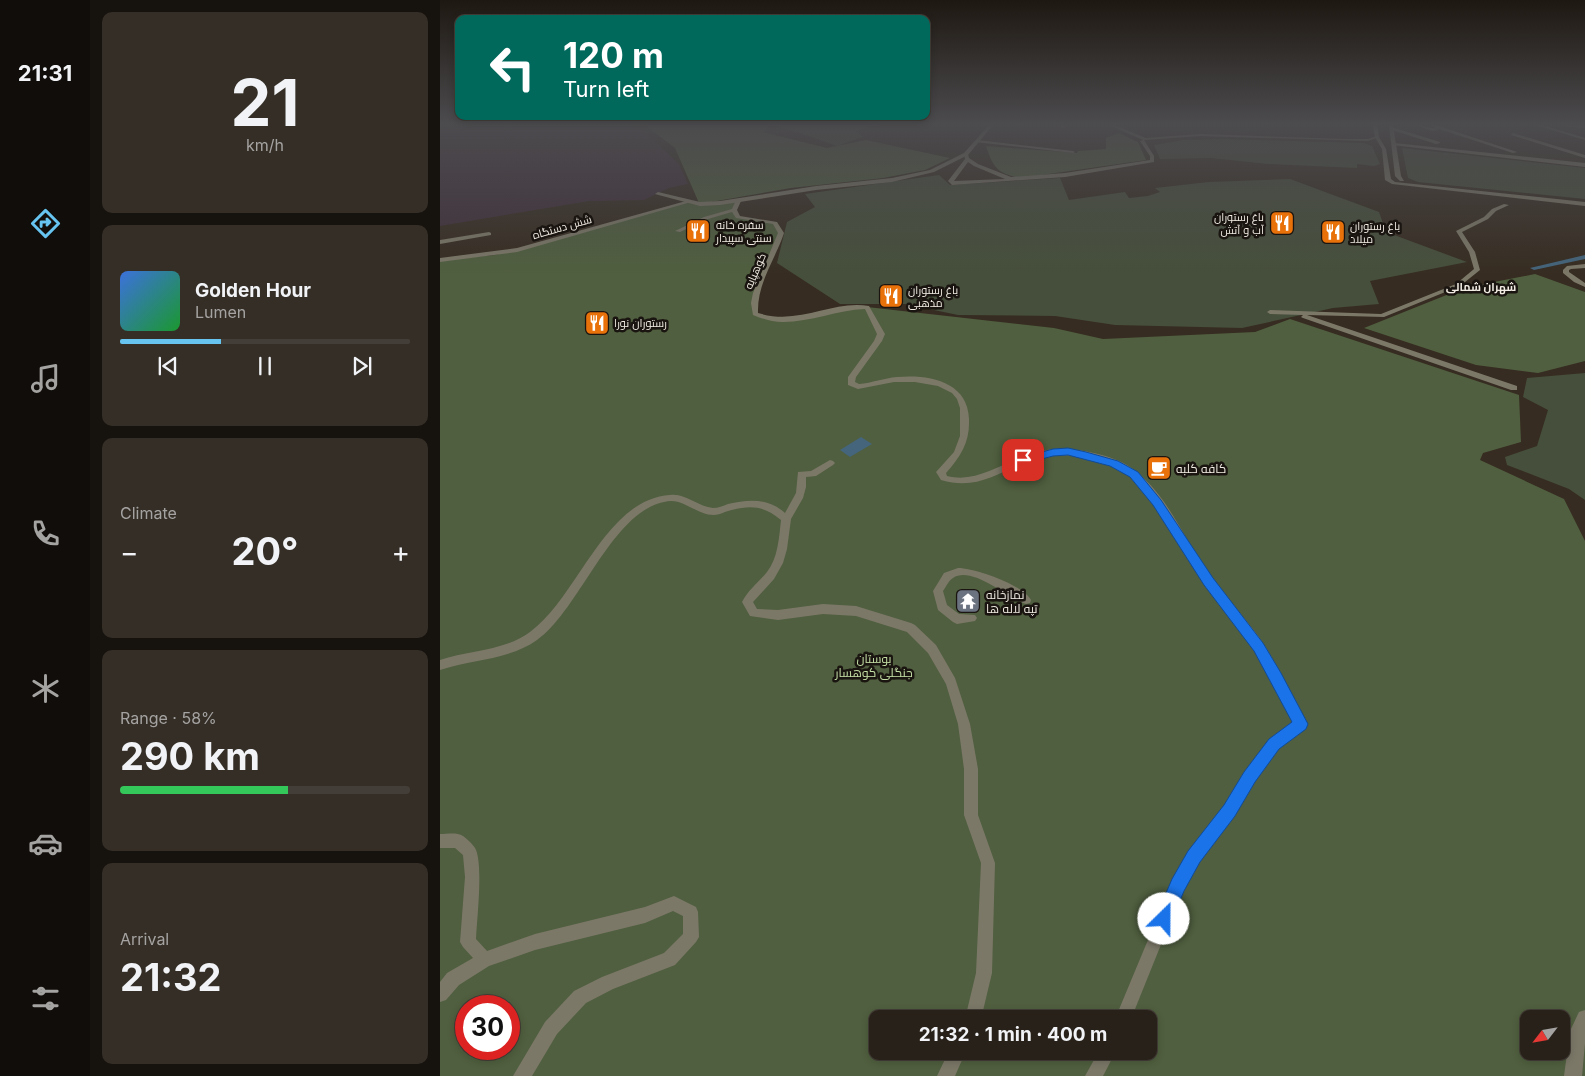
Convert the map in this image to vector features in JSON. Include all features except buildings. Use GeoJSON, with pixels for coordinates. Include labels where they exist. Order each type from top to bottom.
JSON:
{"type":"FeatureCollection","features":[{"type":"Feature","properties":{"kind":"street"},"geometry":{"type":"LineString","coordinates":[[658,194],[700,204],[738,201],[816,188],[892,180],[913,175]]}},
{"type":"Feature","properties":{"kind":"street"},"geometry":{"type":"LineString","coordinates":[[955,175],[952,183],[1062,175]]}},
{"type":"Feature","properties":{"kind":"street"},"geometry":{"type":"LineString","coordinates":[[1003,175],[1010,179]]}},
{"type":"Feature","properties":{"kind":"street"},"geometry":{"type":"LineString","coordinates":[[1387,175],[1388,180],[1394,183],[1476,193],[1585,202]]}},
{"type":"Feature","properties":{"kind":"street"},"geometry":{"type":"LineString","coordinates":[[1398,175],[1402,180]]}},
{"type":"Feature","properties":{"kind":"street"},"geometry":{"type":"LineString","coordinates":[[1394,183],[1402,180],[1480,191],[1585,202]]}},
{"type":"Feature","properties":{"kind":"street"},"geometry":{"type":"LineString","coordinates":[[678,231],[706,218],[734,210],[738,201]]}},
{"type":"Feature","properties":{"kind":"street","name":"شش دستگاه"},"geometry":{"type":"LineString","coordinates":[[440,260],[517,250],[688,202]]}},
{"type":"Feature","properties":{"kind":"street"},"geometry":{"type":"LineString","coordinates":[[1270,312],[1382,316],[1458,285],[1477,270],[1472,252],[1459,230],[1486,218],[1494,210],[1506,205]]}},
{"type":"Feature","properties":{"kind":"street","name":"کوهپایه"},"geometry":{"type":"LineString","coordinates":[[734,210],[738,217],[775,223],[781,233],[777,248],[770,258],[766,272],[758,285],[754,302],[755,314],[766,319],[780,321],[850,307],[867,307],[881,334],[852,377],[852,383],[858,388],[899,379],[916,380],[945,386],[954,390],[961,398],[965,409],[966,437],[962,449],[941,472],[944,478],[955,482],[970,481],[1030,458],[1053,452],[1086,455],[1114,464],[1134,474],[1157,503],[1208,581],[1258,647],[1277,677],[1300,724],[1274,744],[1249,777],[1230,810],[1194,856],[1178,885],[1127,1010]]}},
{"type":"Feature","properties":{"kind":"street"},"geometry":{"type":"LineString","coordinates":[[440,242],[489,234]]}},
{"type":"Feature","properties":{"kind":"street"},"geometry":{"type":"LineString","coordinates":[[1585,266],[1569,267],[1566,270],[1566,273],[1576,281],[1585,285]]}},
{"type":"Feature","properties":{"kind":"street"},"geometry":{"type":"LineString","coordinates":[[1294,313],[1514,388]]}},
{"type":"Feature","properties":{"kind":"street"},"geometry":{"type":"LineString","coordinates":[[830,463],[813,474],[801,474],[803,486],[800,497],[786,519],[783,550],[771,575],[753,590],[747,602],[754,613],[778,615],[823,609],[856,611],[911,628],[932,649],[951,682],[964,724],[971,769],[971,815],[988,863],[984,973],[975,1010]]}},
{"type":"Feature","properties":{"kind":"street"},"geometry":{"type":"LineString","coordinates":[[440,665],[510,648],[534,637],[550,622],[616,531],[631,515],[650,502],[669,498],[685,500],[713,511],[750,503],[768,504],[786,519]]}},
{"type":"Feature","properties":{"kind":"street"},"geometry":{"type":"LineString","coordinates":[[971,618],[957,619],[942,608],[938,591],[948,575],[960,570],[982,576],[1006,587],[1026,600]]}},
{"type":"Feature","properties":{"kind":"street"},"geometry":{"type":"LineString","coordinates":[[440,841],[458,841],[470,852],[472,877],[468,942],[484,960]]}},
{"type":"Feature","properties":{"kind":"street"},"geometry":{"type":"LineString","coordinates":[[440,994],[453,979],[484,960],[535,942],[645,915],[674,903],[691,912],[690,937],[669,959],[608,983],[580,997],[551,1028],[522,1076]]}},
{"type":"Feature","properties":{"kind":"street"},"geometry":{"type":"LineString","coordinates":[[1573,1076],[1578,1031],[1585,1018]]}},
{"type":"Feature","properties":{"kind":"street"},"geometry":{"type":"LineString","coordinates":[[946,1076],[954,1060]]}},
{"type":"Feature","properties":{"kind":"street"},"geometry":{"type":"LineString","coordinates":[[1094,1076],[1103,1060]]}},
{"type":"Feature","properties":{"kind":"shaded area"},"geometry":{"type":"Polygon","coordinates":[[[440,175],[684,175],[688,184],[669,188],[644,200],[589,201],[440,226],[440,175]]]}},
{"type":"Feature","properties":{"kind":"green space","name":"بوستان جنگلی کوهسار"},"geometry":{"type":"Polygon","coordinates":[[[687,175],[898,175],[791,188],[705,203],[738,201],[734,210],[738,217],[775,223],[781,233],[757,285],[755,314],[780,321],[867,307],[1054,328],[1103,339],[1255,332],[1290,319],[1519,395],[1521,442],[1483,453],[1480,460],[1564,499],[1585,541],[1585,1076],[440,1076],[440,260],[495,255],[687,202],[699,203],[687,175]]]}},
{"type":"Feature","properties":{"kind":"green space"},"geometry":{"type":"Polygon","coordinates":[[[937,175],[950,185],[1060,178],[1069,200],[1125,192],[1129,198],[1148,196],[1160,192],[1155,188],[1209,182],[1290,179],[1379,212],[1386,232],[1467,262],[1370,281],[1379,304],[1333,308],[1242,328],[1115,325],[1055,316],[958,315],[905,304],[840,304],[777,263],[787,222],[815,207],[805,194],[937,175]]]}},
{"type":"Feature","properties":{"kind":"green space"},"geometry":{"type":"Polygon","coordinates":[[[1011,175],[1040,175],[1021,178],[1011,175]]]}},
{"type":"Feature","properties":{"kind":"green space"},"geometry":{"type":"Polygon","coordinates":[[[1407,175],[1585,175],[1585,199],[1418,182],[1408,178],[1407,175]]]}},
{"type":"Feature","properties":{"kind":"green space"},"geometry":{"type":"Polygon","coordinates":[[[1535,274],[1585,292],[1585,361],[1538,373],[1476,365],[1364,328],[1449,294],[1489,283],[1535,274]]]}},
{"type":"Feature","properties":{"kind":"green space"},"geometry":{"type":"Polygon","coordinates":[[[1585,373],[1585,500],[1569,489],[1507,465],[1505,457],[1537,446],[1548,410],[1523,397],[1527,378],[1585,373]]]}},
{"type":"Feature","properties":{"kind":"water"},"geometry":{"type":"Polygon","coordinates":[[[861,437],[872,444],[850,457],[840,450],[861,437]]]}},
{"type":"Feature","properties":{"kind":"waterway"},"geometry":{"type":"LineString","coordinates":[[1534,268],[1585,257]]}},
{"type":"Feature","properties":{"kind":"place","name":"باغ رستوران آب و آتش"},"geometry":{"type":"Point","coordinates":[1282,223]}},
{"type":"Feature","properties":{"kind":"place","name":"سفره خانه سنتی سپیدار"},"geometry":{"type":"Point","coordinates":[698,231]}},
{"type":"Feature","properties":{"kind":"place","name":"باغ رستوران میلاد"},"geometry":{"type":"Point","coordinates":[1333,232]}},
{"type":"Feature","properties":{"kind":"place","name":"باغ رستوران مذهبی"},"geometry":{"type":"Point","coordinates":[891,296]}},
{"type":"Feature","properties":{"kind":"place","name":"رستوران نورا"},"geometry":{"type":"Point","coordinates":[597,323]}},
{"type":"Feature","properties":{"kind":"place","name":"کافه کلبه"},"geometry":{"type":"Point","coordinates":[1159,468]}},
{"type":"Feature","properties":{"kind":"place","name":"نمازخانه تپه لاله ها"},"geometry":{"type":"Point","coordinates":[968,601]}},
{"type":"Feature","properties":{"kind":"district","name":"شهران شمالی"},"geometry":{"type":"Point","coordinates":[1481,287]}},
{"type":"Feature","properties":{"kind":"route"},"geometry":{"type":"LineString","coordinates":[[1023,460],[1053,452],[1068,452],[1086,455],[1114,464],[1134,474],[1157,503],[1208,581],[1258,647],[1277,677],[1300,724],[1274,744],[1249,777],[1230,810],[1194,856],[1178,885],[1164,919]]}}]}
